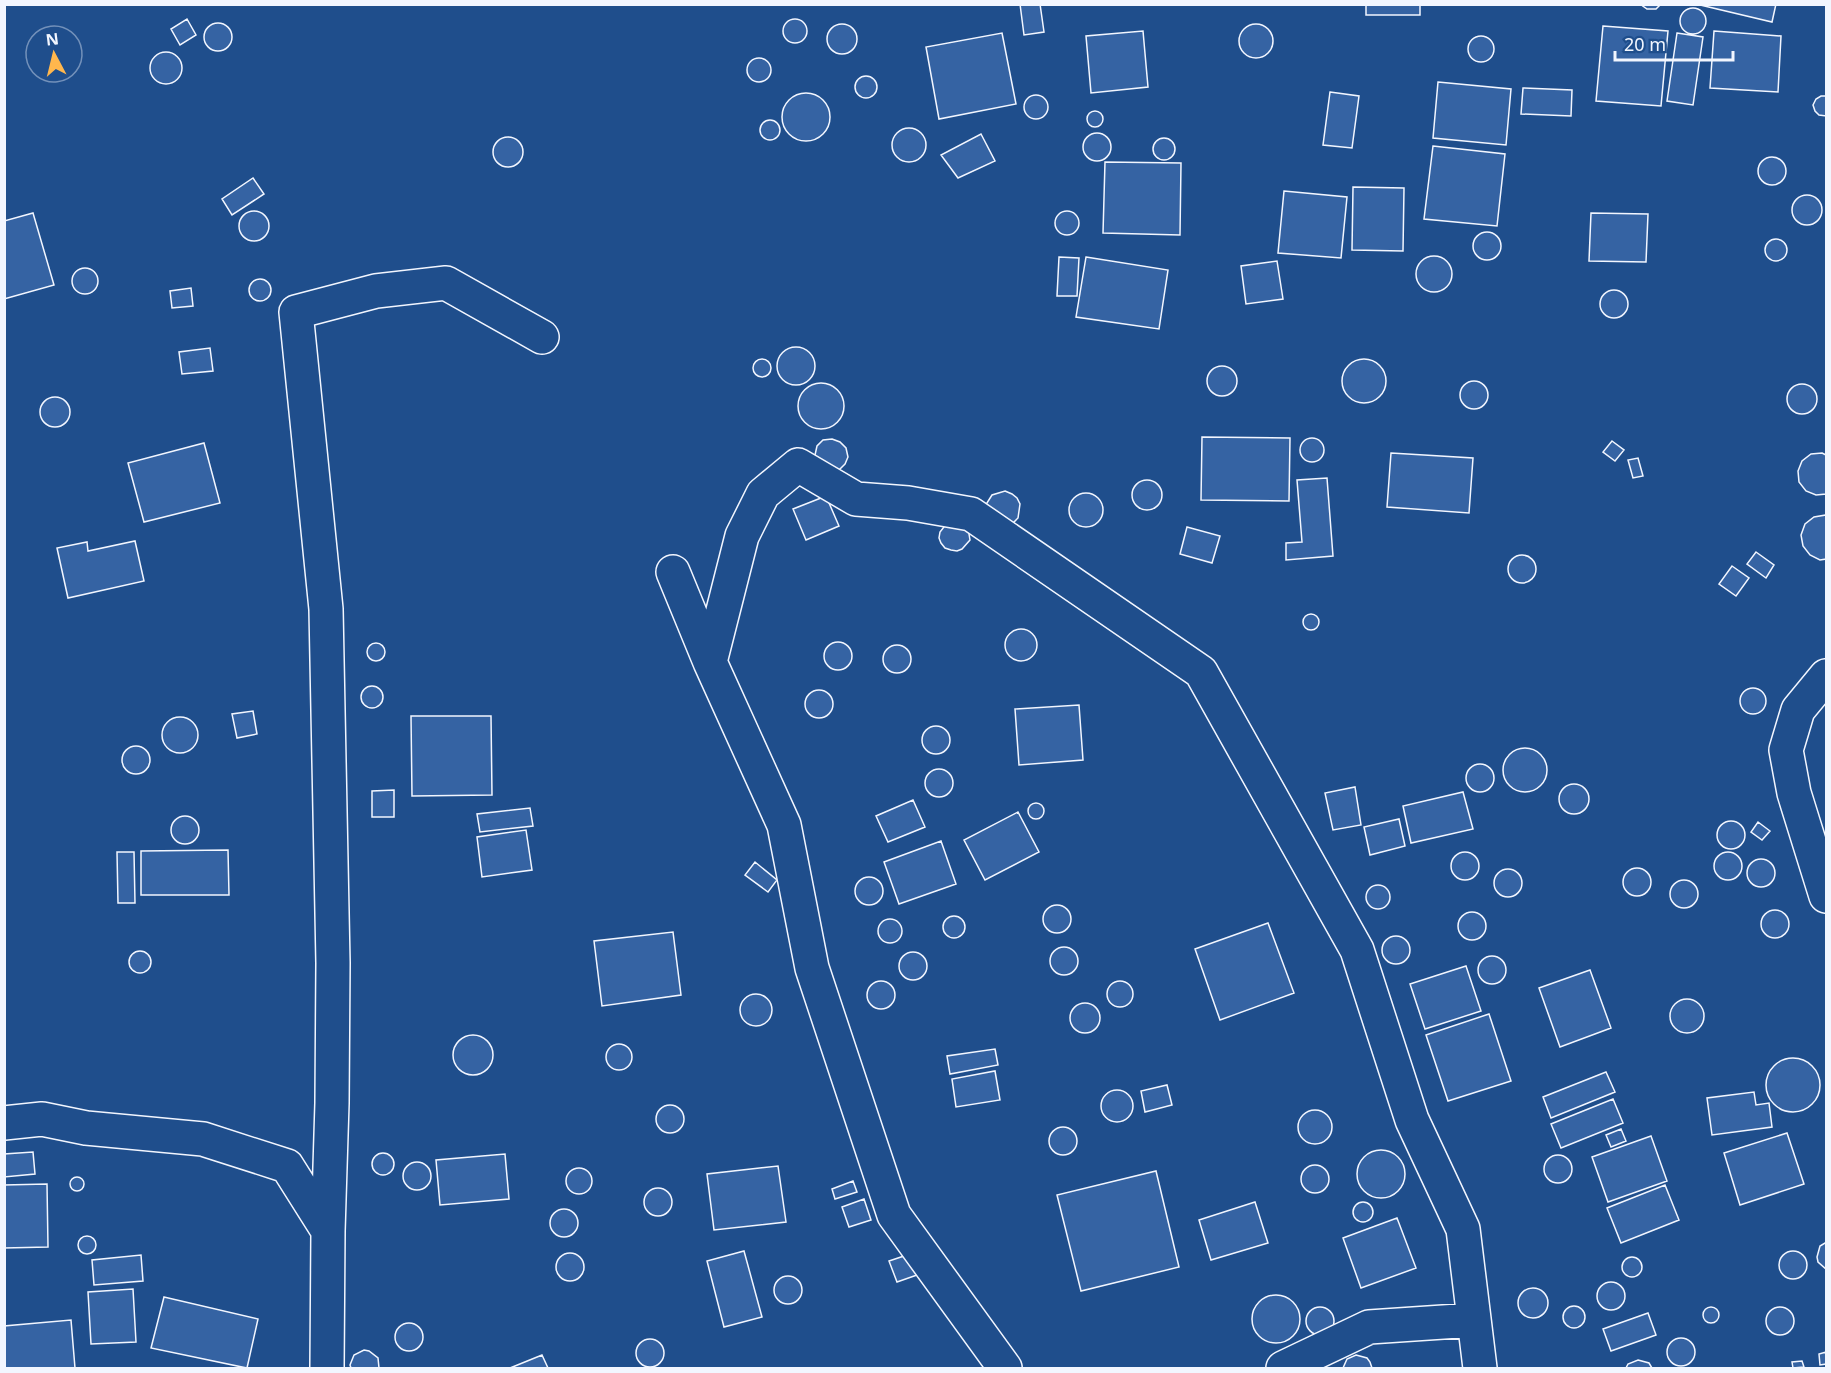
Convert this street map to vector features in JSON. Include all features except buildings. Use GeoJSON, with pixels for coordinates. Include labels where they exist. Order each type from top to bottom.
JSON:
{"type":"FeatureCollection","features":[{"type":"Feature","properties":{"kind":"street"},"geometry":{"type":"LineString","coordinates":[[327,1368],[333,963],[326,609],[297,312],[376,291],[446,283],[542,337]]}},
{"type":"Feature","properties":{"kind":"street"},"geometry":{"type":"LineString","coordinates":[[710,662],[742,536],[763,494],[798,465],[856,499],[908,503],[970,514],[1201,672],[1356,950],[1412,1120],[1463,1229],[1480,1368]]}},
{"type":"Feature","properties":{"kind":"street"},"geometry":{"type":"LineString","coordinates":[[673,572],[710,662],[784,825],[812,968],[894,1215],[1005,1368]]}},
{"type":"Feature","properties":{"kind":"street"},"geometry":{"type":"LineString","coordinates":[[1827,676],[1798,710],[1786,750],[1794,793],[1827,896]]}},
{"type":"Feature","properties":{"kind":"street"},"geometry":{"type":"LineString","coordinates":[[4,1123],[42,1119],[87,1128],[203,1138],[287,1166],[328,1231]]}},
{"type":"Feature","properties":{"kind":"street"},"geometry":{"type":"LineString","coordinates":[[1283,1368],[1370,1328],[1473,1320]]}}]}
